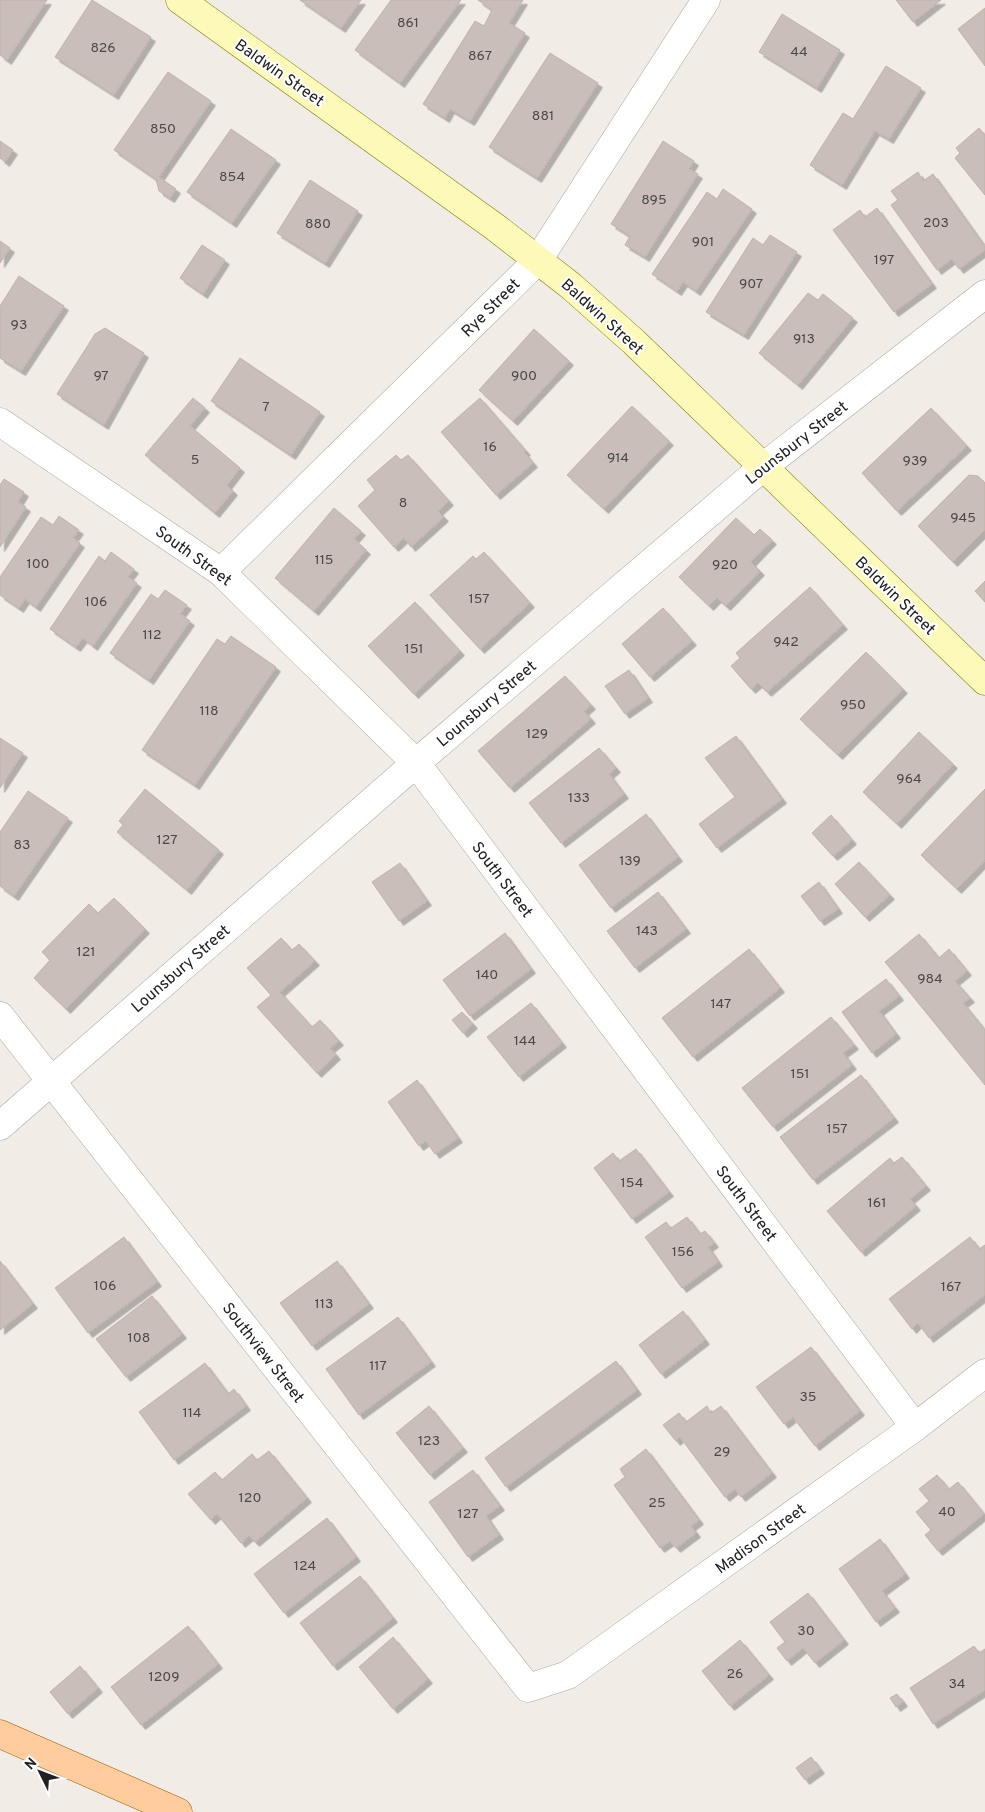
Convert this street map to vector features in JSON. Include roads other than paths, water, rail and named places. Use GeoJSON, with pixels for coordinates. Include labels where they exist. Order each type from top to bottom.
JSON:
{"type":"FeatureCollection","features":[{"type":"Feature","properties":{"kind":"main road","name":"Baldwin Street"},"geometry":{"type":"LineString","coordinates":[[180,0],[387,147],[571,286],[634,342],[985,681]]}},
{"type":"Feature","properties":{"kind":"main road"},"geometry":{"type":"LineString","coordinates":[[0,1734],[178,1812]]}},
{"type":"Feature","properties":{"kind":"street","name":"Rye Street"},"geometry":{"type":"LineString","coordinates":[[221,572],[538,260],[706,0]]}},
{"type":"Feature","properties":{"kind":"street","name":"Lounsbury Street"},"geometry":{"type":"LineString","coordinates":[[0,1126],[416,763],[763,467],[985,294]]}},
{"type":"Feature","properties":{"kind":"street","name":"South Street"},"geometry":{"type":"LineString","coordinates":[[0,422],[221,572],[416,763],[915,1427]]}},
{"type":"Feature","properties":{"kind":"street","name":"Southview Street"},"geometry":{"type":"LineString","coordinates":[[0,1016],[528,1688]]}},
{"type":"Feature","properties":{"kind":"street","name":"Madison Street"},"geometry":{"type":"LineString","coordinates":[[528,1688],[568,1675],[915,1427],[985,1373]]}}]}
